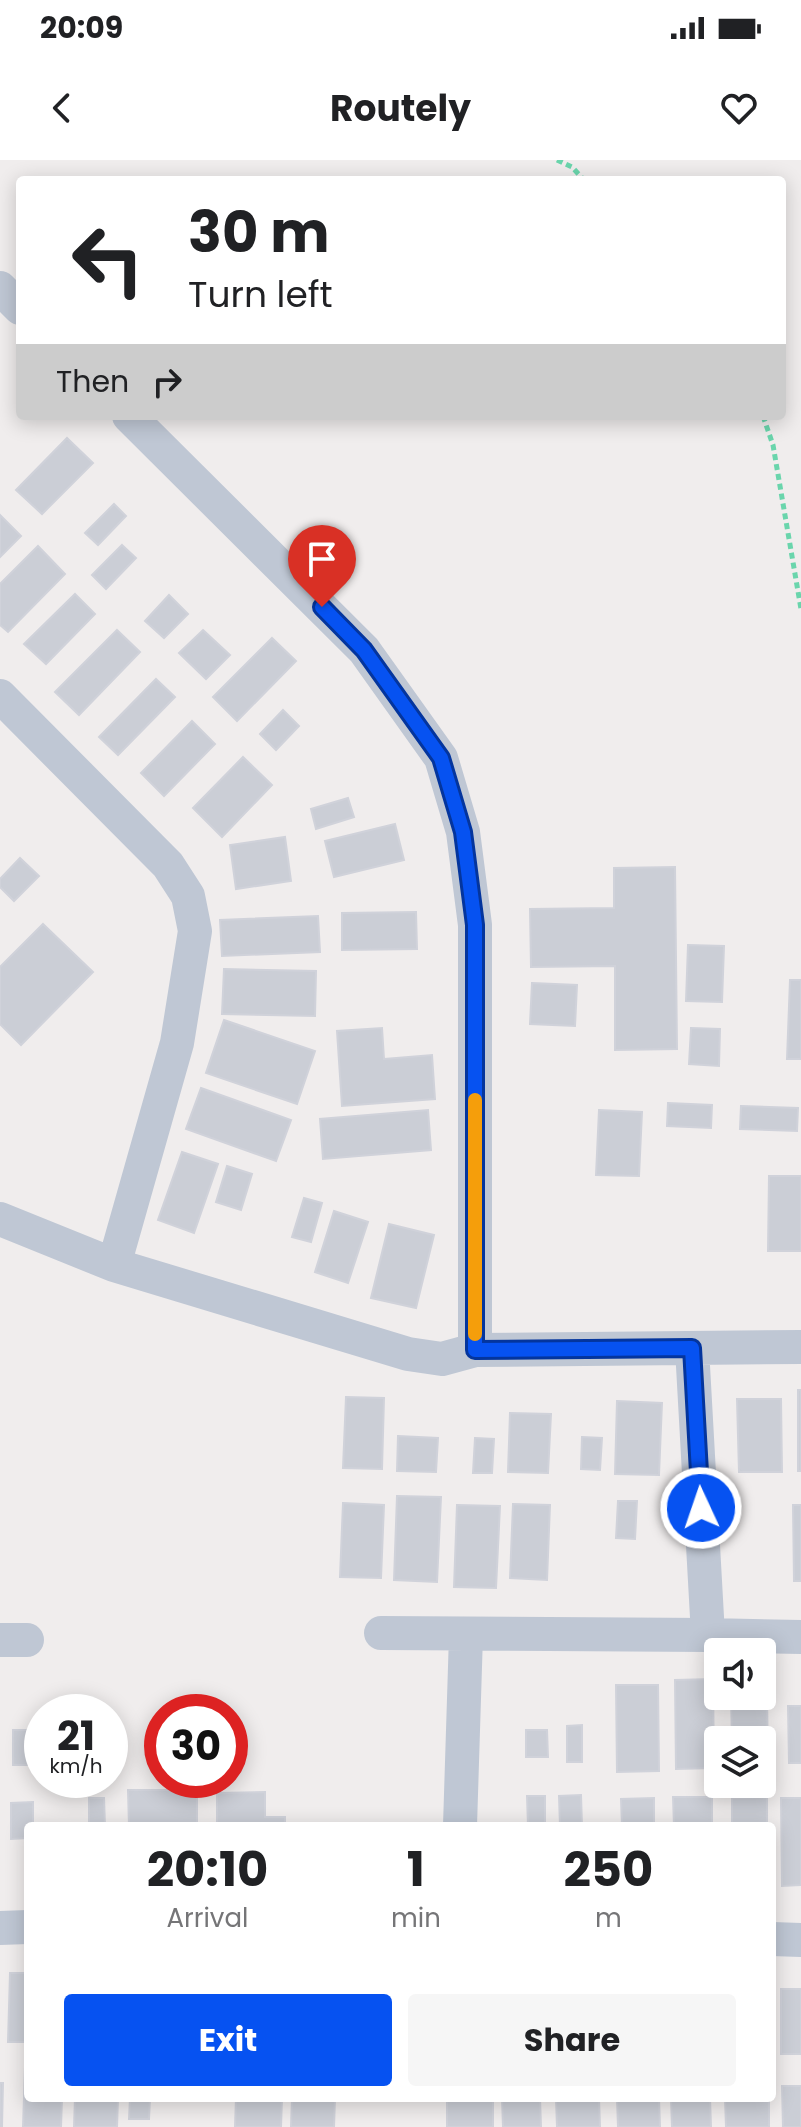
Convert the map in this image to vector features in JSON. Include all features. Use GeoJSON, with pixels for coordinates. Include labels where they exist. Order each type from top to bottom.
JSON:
{"type":"FeatureCollection","features":[{"type":"Feature","properties":{"kind":"street"},"geometry":{"type":"LineString","coordinates":[[0,288],[16,304]]}},
{"type":"Feature","properties":{"kind":"street"},"geometry":{"type":"LineString","coordinates":[[133,420],[364,650],[441,758],[463,832],[475,925],[475,1350]]}},
{"type":"Feature","properties":{"kind":"street"},"geometry":{"type":"LineString","coordinates":[[0,696],[168,865],[188,896],[195,931],[177,1043],[114,1265]]}},
{"type":"Feature","properties":{"kind":"street"},"geometry":{"type":"LineString","coordinates":[[0,1219],[114,1265],[408,1354],[442,1359],[475,1350],[801,1347]]}},
{"type":"Feature","properties":{"kind":"street"},"geometry":{"type":"LineString","coordinates":[[692,1348],[708,1635]]}},
{"type":"Feature","properties":{"kind":"street"},"geometry":{"type":"LineString","coordinates":[[381,1633],[801,1637]]}},
{"type":"Feature","properties":{"kind":"street"},"geometry":{"type":"LineString","coordinates":[[460,1822],[466,1635]]}},
{"type":"Feature","properties":{"kind":"street"},"geometry":{"type":"LineString","coordinates":[[0,1928],[24,1927]]}},
{"type":"Feature","properties":{"kind":"street"},"geometry":{"type":"LineString","coordinates":[[776,1939],[801,1940]]}},
{"type":"Feature","properties":{"kind":"path"},"geometry":{"type":"LineString","coordinates":[[557,160],[579,176]]}},
{"type":"Feature","properties":{"kind":"path"},"geometry":{"type":"LineString","coordinates":[[764,420],[773,445],[801,609]]}},
{"type":"Feature","properties":{"kind":"building"},"geometry":{"type":"Polygon","coordinates":[[[67,438],[93,463],[42,514],[16,490],[67,438]]]}},
{"type":"Feature","properties":{"kind":"building"},"geometry":{"type":"Polygon","coordinates":[[[114,504],[126,516],[98,545],[85,533],[114,504]]]}},
{"type":"Feature","properties":{"kind":"building"},"geometry":{"type":"Polygon","coordinates":[[[0,515],[21,536],[0,557],[0,515]]]}},
{"type":"Feature","properties":{"kind":"building"},"geometry":{"type":"Polygon","coordinates":[[[122,545],[136,558],[106,589],[92,575],[122,545]]]}},
{"type":"Feature","properties":{"kind":"building"},"geometry":{"type":"Polygon","coordinates":[[[38,546],[65,574],[8,632],[0,625],[0,584],[38,546]]]}},
{"type":"Feature","properties":{"kind":"building"},"geometry":{"type":"Polygon","coordinates":[[[75,594],[95,614],[46,664],[24,644],[75,594]]]}},
{"type":"Feature","properties":{"kind":"building"},"geometry":{"type":"Polygon","coordinates":[[[169,595],[188,614],[164,638],[145,621],[169,595]]]}},
{"type":"Feature","properties":{"kind":"building"},"geometry":{"type":"Polygon","coordinates":[[[117,630],[140,652],[79,715],[55,692],[117,630]]]}},
{"type":"Feature","properties":{"kind":"building"},"geometry":{"type":"Polygon","coordinates":[[[203,630],[230,655],[206,679],[179,653],[203,630]]]}},
{"type":"Feature","properties":{"kind":"building"},"geometry":{"type":"Polygon","coordinates":[[[272,638],[296,661],[237,721],[213,697],[272,638]]]}},
{"type":"Feature","properties":{"kind":"building"},"geometry":{"type":"Polygon","coordinates":[[[156,679],[175,697],[118,755],[99,737],[156,679]]]}},
{"type":"Feature","properties":{"kind":"building"},"geometry":{"type":"Polygon","coordinates":[[[283,710],[299,726],[276,750],[260,734],[283,710]]]}},
{"type":"Feature","properties":{"kind":"building"},"geometry":{"type":"Polygon","coordinates":[[[192,721],[215,744],[164,796],[141,773],[192,721]]]}},
{"type":"Feature","properties":{"kind":"building"},"geometry":{"type":"Polygon","coordinates":[[[243,757],[272,785],[222,837],[193,808],[243,757]]]}},
{"type":"Feature","properties":{"kind":"building"},"geometry":{"type":"Polygon","coordinates":[[[348,798],[354,817],[316,829],[311,809],[348,798]]]}},
{"type":"Feature","properties":{"kind":"building"},"geometry":{"type":"Polygon","coordinates":[[[395,824],[404,860],[334,877],[325,841],[395,824]]]}},
{"type":"Feature","properties":{"kind":"building"},"geometry":{"type":"Polygon","coordinates":[[[285,837],[291,881],[236,889],[230,845],[285,837]]]}},
{"type":"Feature","properties":{"kind":"building"},"geometry":{"type":"Polygon","coordinates":[[[20,858],[39,876],[14,901],[0,887],[0,879],[20,858]]]}},
{"type":"Feature","properties":{"kind":"building"},"geometry":{"type":"Polygon","coordinates":[[[675,867],[677,1049],[615,1050],[615,966],[531,967],[530,909],[614,908],[614,868],[675,867]]]}},
{"type":"Feature","properties":{"kind":"building"},"geometry":{"type":"Polygon","coordinates":[[[416,912],[417,949],[342,950],[342,913],[416,912]]]}},
{"type":"Feature","properties":{"kind":"building"},"geometry":{"type":"Polygon","coordinates":[[[318,916],[320,952],[222,956],[220,920],[318,916]]]}},
{"type":"Feature","properties":{"kind":"building"},"geometry":{"type":"Polygon","coordinates":[[[43,924],[93,972],[21,1045],[0,1024],[0,967],[43,924]]]}},
{"type":"Feature","properties":{"kind":"building"},"geometry":{"type":"Polygon","coordinates":[[[688,945],[724,946],[722,1002],[686,1001],[688,945]]]}},
{"type":"Feature","properties":{"kind":"building"},"geometry":{"type":"Polygon","coordinates":[[[224,969],[316,971],[315,1016],[222,1014],[224,969]]]}},
{"type":"Feature","properties":{"kind":"building"},"geometry":{"type":"Polygon","coordinates":[[[790,980],[801,980],[801,1059],[787,1059],[790,980]]]}},
{"type":"Feature","properties":{"kind":"building"},"geometry":{"type":"Polygon","coordinates":[[[532,983],[577,985],[575,1026],[530,1024],[532,983]]]}},
{"type":"Feature","properties":{"kind":"building"},"geometry":{"type":"Polygon","coordinates":[[[224,1020],[315,1051],[297,1104],[206,1073],[224,1020]]]}},
{"type":"Feature","properties":{"kind":"building"},"geometry":{"type":"Polygon","coordinates":[[[382,1028],[384,1059],[432,1055],[435,1099],[342,1106],[337,1031],[382,1028]]]}},
{"type":"Feature","properties":{"kind":"building"},"geometry":{"type":"Polygon","coordinates":[[[691,1028],[720,1029],[719,1066],[689,1064],[691,1028]]]}},
{"type":"Feature","properties":{"kind":"building"},"geometry":{"type":"Polygon","coordinates":[[[201,1088],[291,1120],[276,1161],[186,1129],[201,1088]]]}},
{"type":"Feature","properties":{"kind":"building"},"geometry":{"type":"Polygon","coordinates":[[[668,1103],[712,1105],[711,1128],[667,1126],[668,1103]]]}},
{"type":"Feature","properties":{"kind":"building"},"geometry":{"type":"Polygon","coordinates":[[[741,1106],[798,1108],[797,1131],[740,1129],[741,1106]]]}},
{"type":"Feature","properties":{"kind":"building"},"geometry":{"type":"Polygon","coordinates":[[[428,1110],[431,1150],[323,1159],[320,1119],[428,1110]]]}},
{"type":"Feature","properties":{"kind":"building"},"geometry":{"type":"Polygon","coordinates":[[[599,1110],[642,1112],[639,1176],[596,1175],[599,1110]]]}},
{"type":"Feature","properties":{"kind":"building"},"geometry":{"type":"Polygon","coordinates":[[[182,1152],[218,1164],[194,1233],[158,1220],[182,1152]]]}},
{"type":"Feature","properties":{"kind":"building"},"geometry":{"type":"Polygon","coordinates":[[[227,1166],[252,1174],[241,1210],[216,1202],[227,1166]]]}},
{"type":"Feature","properties":{"kind":"building"},"geometry":{"type":"Polygon","coordinates":[[[769,1176],[801,1176],[801,1251],[768,1251],[769,1176]]]}},
{"type":"Feature","properties":{"kind":"building"},"geometry":{"type":"Polygon","coordinates":[[[304,1198],[322,1203],[311,1242],[292,1237],[304,1198]]]}},
{"type":"Feature","properties":{"kind":"building"},"geometry":{"type":"Polygon","coordinates":[[[334,1211],[368,1222],[348,1283],[315,1272],[334,1211]]]}},
{"type":"Feature","properties":{"kind":"building"},"geometry":{"type":"Polygon","coordinates":[[[389,1224],[434,1235],[416,1308],[371,1298],[389,1224]]]}},
{"type":"Feature","properties":{"kind":"building"},"geometry":{"type":"Polygon","coordinates":[[[798,1390],[801,1390],[801,1471],[798,1471],[798,1390]]]}},
{"type":"Feature","properties":{"kind":"building"},"geometry":{"type":"Polygon","coordinates":[[[346,1397],[384,1398],[382,1469],[343,1468],[346,1397]]]}},
{"type":"Feature","properties":{"kind":"building"},"geometry":{"type":"Polygon","coordinates":[[[737,1399],[781,1399],[782,1472],[739,1472],[737,1399]]]}},
{"type":"Feature","properties":{"kind":"building"},"geometry":{"type":"Polygon","coordinates":[[[617,1401],[662,1403],[659,1475],[615,1474],[617,1401]]]}},
{"type":"Feature","properties":{"kind":"building"},"geometry":{"type":"Polygon","coordinates":[[[510,1413],[551,1414],[548,1473],[508,1472],[510,1413]]]}},
{"type":"Feature","properties":{"kind":"building"},"geometry":{"type":"Polygon","coordinates":[[[398,1436],[438,1438],[436,1472],[397,1471],[398,1436]]]}},
{"type":"Feature","properties":{"kind":"building"},"geometry":{"type":"Polygon","coordinates":[[[582,1437],[602,1438],[600,1470],[581,1469],[582,1437]]]}},
{"type":"Feature","properties":{"kind":"building"},"geometry":{"type":"Polygon","coordinates":[[[475,1438],[494,1439],[492,1473],[473,1473],[475,1438]]]}},
{"type":"Feature","properties":{"kind":"building"},"geometry":{"type":"Polygon","coordinates":[[[397,1496],[441,1497],[437,1582],[394,1580],[397,1496]]]}},
{"type":"Feature","properties":{"kind":"building"},"geometry":{"type":"Polygon","coordinates":[[[618,1501],[637,1501],[635,1539],[616,1538],[618,1501]]]}},
{"type":"Feature","properties":{"kind":"building"},"geometry":{"type":"Polygon","coordinates":[[[343,1503],[384,1505],[381,1578],[340,1577],[343,1503]]]}},
{"type":"Feature","properties":{"kind":"building"},"geometry":{"type":"Polygon","coordinates":[[[513,1504],[550,1505],[547,1580],[510,1578],[513,1504]]]}},
{"type":"Feature","properties":{"kind":"building"},"geometry":{"type":"Polygon","coordinates":[[[457,1505],[500,1506],[496,1588],[454,1587],[457,1505]]]}},
{"type":"Feature","properties":{"kind":"building"},"geometry":{"type":"Polygon","coordinates":[[[793,1505],[801,1505],[801,1581],[794,1581],[793,1505]]]}},
{"type":"Feature","properties":{"kind":"building"},"geometry":{"type":"Polygon","coordinates":[[[704,1679],[704,1710],[713,1710],[714,1726],[704,1726],[704,1768],[676,1769],[675,1680],[704,1679]]]}},
{"type":"Feature","properties":{"kind":"building"},"geometry":{"type":"Polygon","coordinates":[[[616,1685],[658,1685],[659,1771],[617,1772],[616,1685]]]}},
{"type":"Feature","properties":{"kind":"building"},"geometry":{"type":"Polygon","coordinates":[[[788,1706],[801,1706],[801,1763],[789,1763],[788,1706]]]}},
{"type":"Feature","properties":{"kind":"building"},"geometry":{"type":"Polygon","coordinates":[[[731,1710],[767,1710],[767,1726],[732,1726],[731,1710]]]}},
{"type":"Feature","properties":{"kind":"building"},"geometry":{"type":"Polygon","coordinates":[[[582,1725],[582,1762],[567,1762],[567,1726],[582,1725]]]}},
{"type":"Feature","properties":{"kind":"building"},"geometry":{"type":"Polygon","coordinates":[[[13,1730],[24,1730],[24,1765],[13,1765],[13,1730]]]}},
{"type":"Feature","properties":{"kind":"building"},"geometry":{"type":"Polygon","coordinates":[[[526,1730],[547,1730],[548,1757],[526,1757],[526,1730]]]}},
{"type":"Feature","properties":{"kind":"building"},"geometry":{"type":"Polygon","coordinates":[[[128,1790],[144,1790],[144,1798],[197,1798],[197,1822],[129,1822],[128,1790]]]}},
{"type":"Feature","properties":{"kind":"building"},"geometry":{"type":"Polygon","coordinates":[[[248,1792],[265,1792],[265,1817],[285,1817],[285,1822],[217,1822],[217,1798],[248,1798],[248,1792]]]}},
{"type":"Feature","properties":{"kind":"building"},"geometry":{"type":"Polygon","coordinates":[[[581,1795],[582,1822],[560,1822],[559,1796],[581,1795]]]}},
{"type":"Feature","properties":{"kind":"building"},"geometry":{"type":"Polygon","coordinates":[[[527,1796],[545,1796],[545,1822],[528,1822],[527,1796]]]}},
{"type":"Feature","properties":{"kind":"building"},"geometry":{"type":"Polygon","coordinates":[[[673,1797],[712,1798],[712,1822],[674,1822],[673,1797]]]}},
{"type":"Feature","properties":{"kind":"building"},"geometry":{"type":"Polygon","coordinates":[[[89,1798],[104,1798],[105,1822],[89,1822],[89,1798]]]}},
{"type":"Feature","properties":{"kind":"building"},"geometry":{"type":"Polygon","coordinates":[[[654,1798],[654,1822],[622,1822],[621,1799],[654,1798]]]}},
{"type":"Feature","properties":{"kind":"building"},"geometry":{"type":"Polygon","coordinates":[[[732,1798],[767,1798],[767,1822],[732,1822],[732,1798]]]}},
{"type":"Feature","properties":{"kind":"building"},"geometry":{"type":"Polygon","coordinates":[[[781,1798],[801,1798],[801,1885],[782,1886],[781,1798]]]}},
{"type":"Feature","properties":{"kind":"building"},"geometry":{"type":"Polygon","coordinates":[[[33,1802],[33,1822],[24,1822],[24,1838],[11,1839],[11,1803],[33,1802]]]}},
{"type":"Feature","properties":{"kind":"building"},"geometry":{"type":"Polygon","coordinates":[[[10,1973],[24,1973],[24,2042],[8,2042],[10,1973]]]}},
{"type":"Feature","properties":{"kind":"building"},"geometry":{"type":"Polygon","coordinates":[[[781,1989],[801,1989],[801,2054],[781,2054],[781,1989]]]}},
{"type":"Feature","properties":{"kind":"building"},"geometry":{"type":"Polygon","coordinates":[[[0,2083],[3,2083],[2,2127],[0,2127],[0,2083]]]}},
{"type":"Feature","properties":{"kind":"building"},"geometry":{"type":"Polygon","coordinates":[[[782,2086],[801,2086],[801,2127],[783,2127],[782,2086]]]}},
{"type":"Feature","properties":{"kind":"building"},"geometry":{"type":"Polygon","coordinates":[[[24,2097],[24,2102],[62,2102],[61,2127],[23,2127],[24,2097]]]}},
{"type":"Feature","properties":{"kind":"building"},"geometry":{"type":"Polygon","coordinates":[[[75,2102],[118,2102],[117,2127],[74,2127],[75,2102]]]}},
{"type":"Feature","properties":{"kind":"building"},"geometry":{"type":"Polygon","coordinates":[[[130,2102],[150,2102],[149,2119],[129,2119],[130,2102]]]}},
{"type":"Feature","properties":{"kind":"building"},"geometry":{"type":"Polygon","coordinates":[[[236,2102],[282,2102],[281,2127],[235,2127],[236,2102]]]}},
{"type":"Feature","properties":{"kind":"building"},"geometry":{"type":"Polygon","coordinates":[[[292,2102],[335,2102],[334,2127],[291,2127],[292,2102]]]}},
{"type":"Feature","properties":{"kind":"building"},"geometry":{"type":"Polygon","coordinates":[[[447,2102],[493,2102],[493,2127],[447,2127],[447,2102]]]}},
{"type":"Feature","properties":{"kind":"building"},"geometry":{"type":"Polygon","coordinates":[[[502,2102],[540,2102],[541,2127],[503,2127],[502,2102]]]}},
{"type":"Feature","properties":{"kind":"building"},"geometry":{"type":"Polygon","coordinates":[[[556,2102],[599,2102],[600,2127],[557,2127],[556,2102]]]}},
{"type":"Feature","properties":{"kind":"building"},"geometry":{"type":"Polygon","coordinates":[[[617,2102],[659,2102],[660,2127],[618,2127],[617,2102]]]}},
{"type":"Feature","properties":{"kind":"building"},"geometry":{"type":"Polygon","coordinates":[[[671,2102],[710,2102],[711,2127],[672,2127],[671,2102]]]}},
{"type":"Feature","properties":{"kind":"building"},"geometry":{"type":"Polygon","coordinates":[[[725,2102],[769,2102],[769,2127],[726,2127],[725,2102]]]}},
{"type":"Feature","properties":{"kind":"slow traffic"},"geometry":{"type":"LineString","coordinates":[[475,1100],[475,1334]]}},
{"type":"Feature","properties":{"kind":"route"},"geometry":{"type":"LineString","coordinates":[[322,607],[364,650],[441,758],[463,832],[475,925],[475,1350],[692,1348],[701,1508]]}}]}
